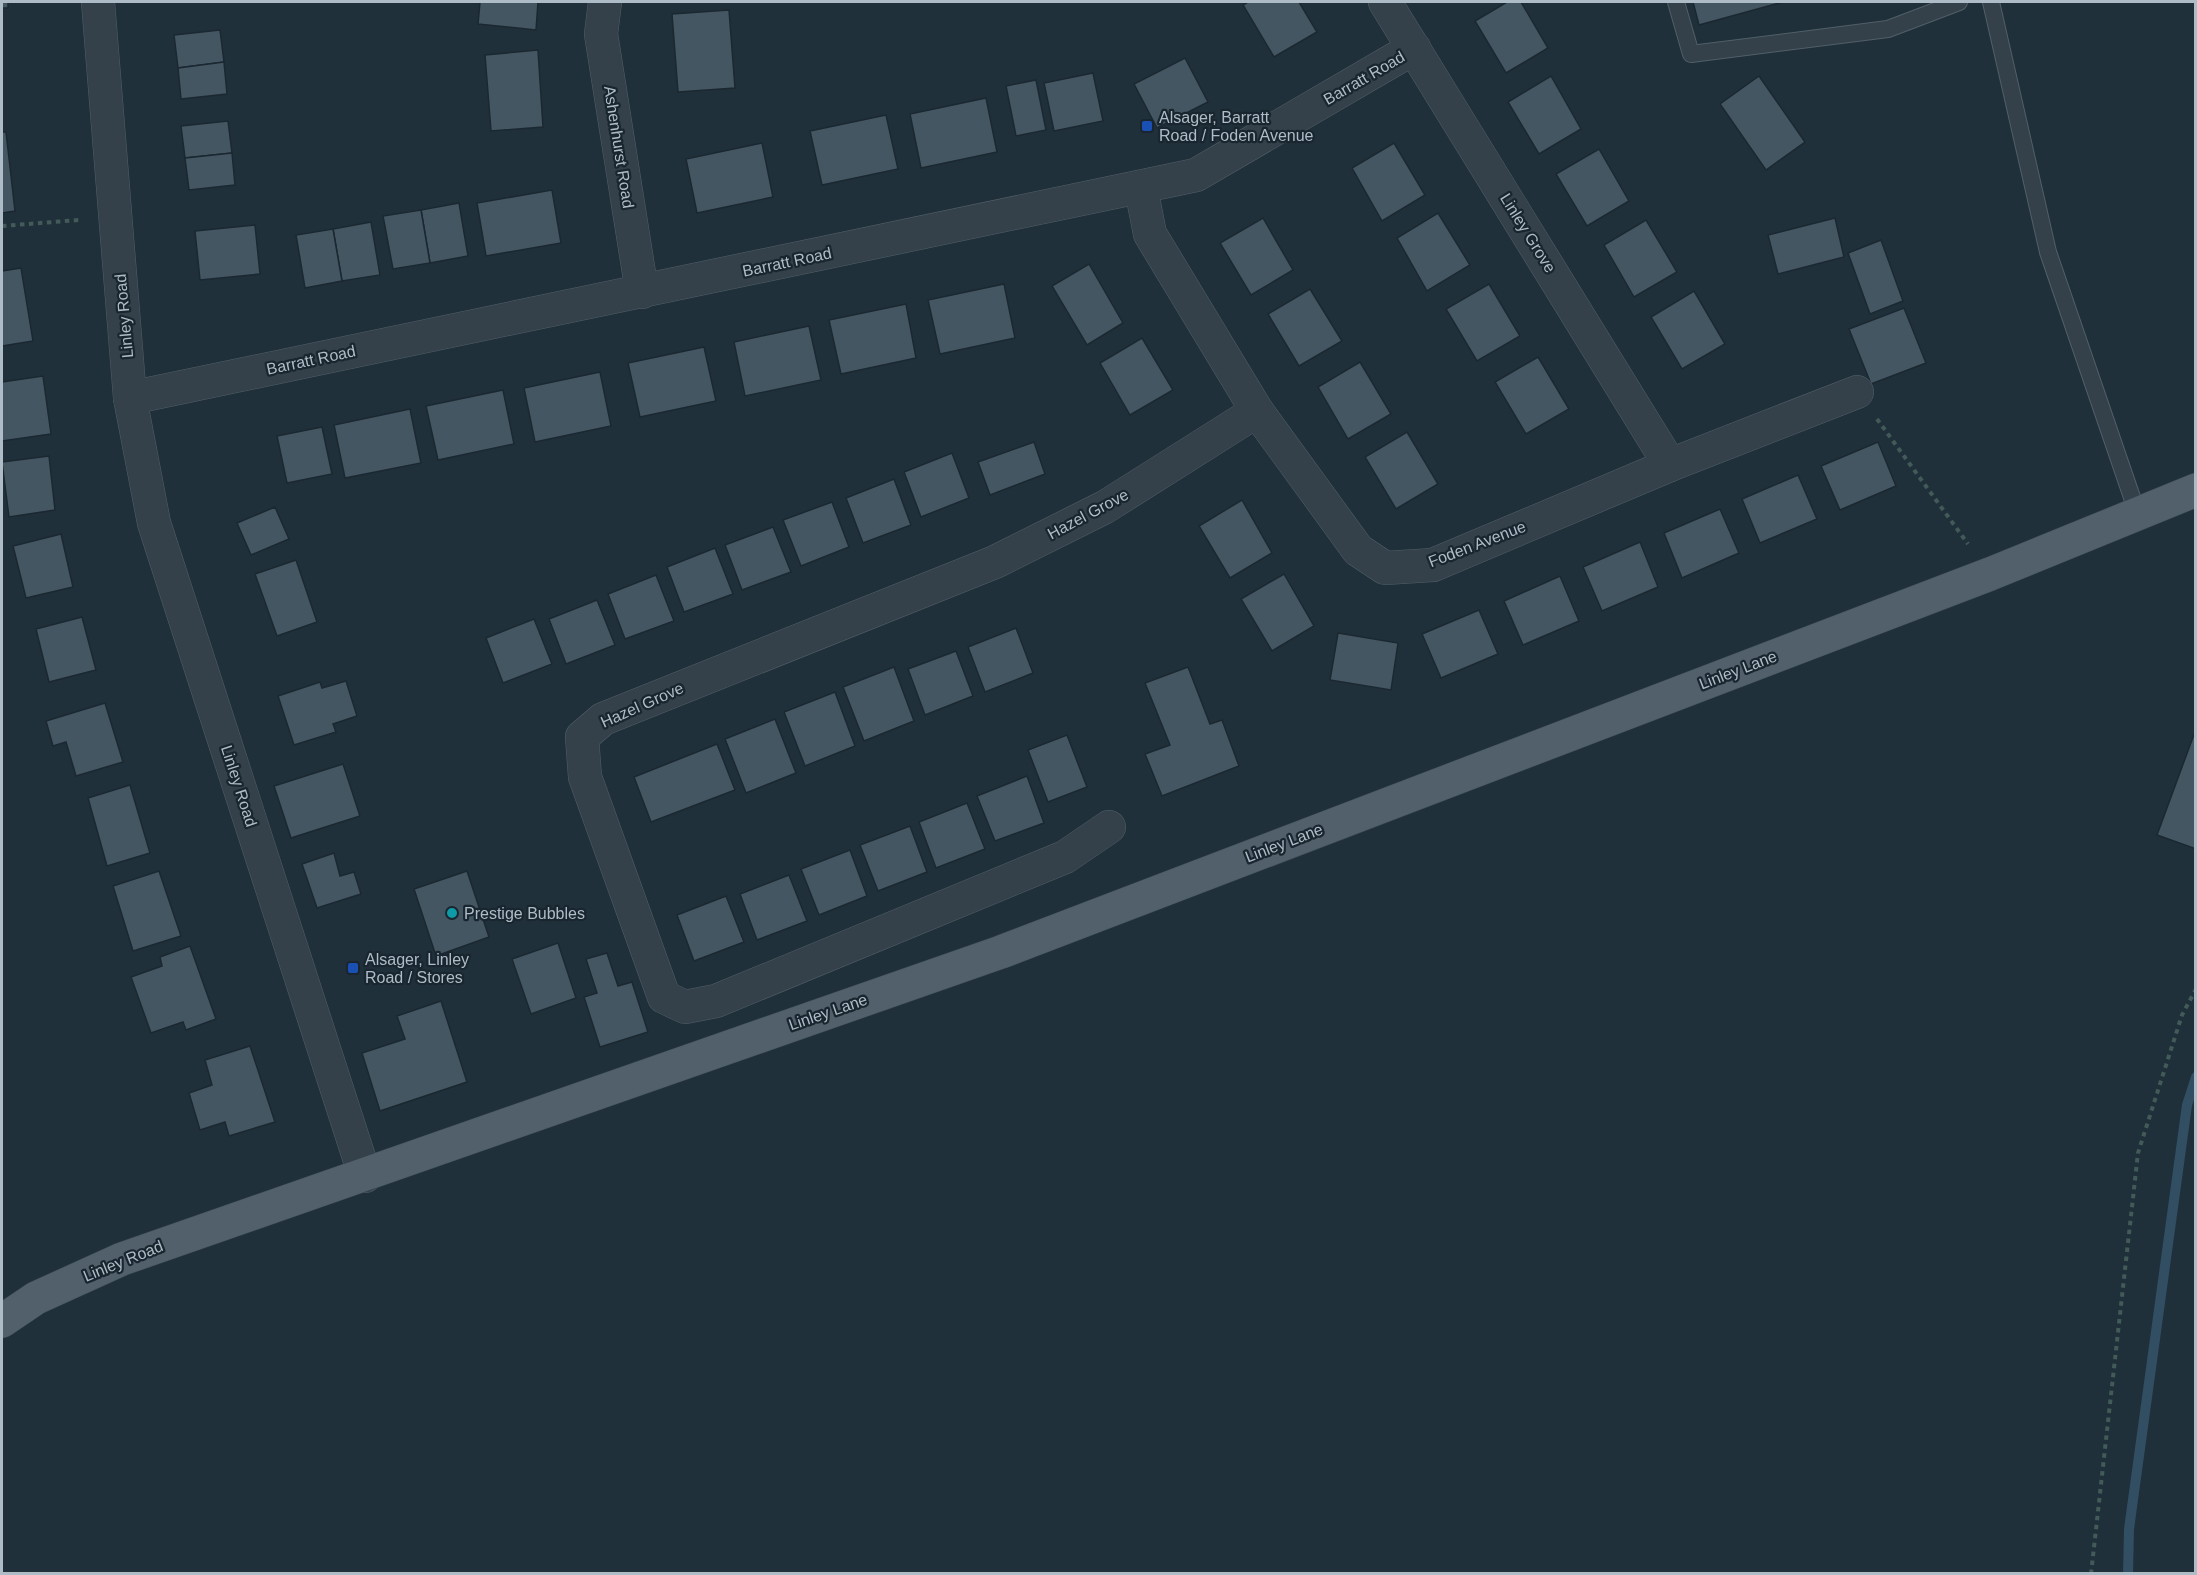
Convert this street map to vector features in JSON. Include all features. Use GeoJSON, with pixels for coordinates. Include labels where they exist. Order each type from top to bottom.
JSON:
{"type":"FeatureCollection","features":[{"type":"Feature","properties":{"kind":"main road","name":"Linley Lane"},"geometry":{"type":"LineString","coordinates":[[365,1176],[1000,952],[1990,574],[2137,512],[2196,490]]}},
{"type":"Feature","properties":{"kind":"main road","name":"Linley Road"},"geometry":{"type":"LineString","coordinates":[[2,1321],[36,1298],[122,1259],[365,1176]]}},
{"type":"Feature","properties":{"kind":"street","name":"Linley Road"},"geometry":{"type":"LineString","coordinates":[[98,2],[130,398],[154,524],[365,1176]]}},
{"type":"Feature","properties":{"kind":"street","name":"Ashenhurst Road"},"geometry":{"type":"LineString","coordinates":[[605,2],[601,34],[642,292]]}},
{"type":"Feature","properties":{"kind":"street","name":"Linley Grove"},"geometry":{"type":"LineString","coordinates":[[1385,2],[1670,465]]}},
{"type":"Feature","properties":{"kind":"street","name":"Barratt Road"},"geometry":{"type":"LineString","coordinates":[[130,398],[1196,175],[1414,48]]}},
{"type":"Feature","properties":{"kind":"street","name":"Foden Avenue"},"geometry":{"type":"LineString","coordinates":[[1141,188],[1150,234],[1257,411],[1358,550],[1385,568],[1433,565],[1670,465],[1857,392]]}},
{"type":"Feature","properties":{"kind":"street","name":"Hazel Grove"},"geometry":{"type":"LineString","coordinates":[[1109,827],[1065,857],[716,1001],[685,1007],[664,997],[585,777],[582,737],[603,719],[995,562],[1105,507],[1257,411]]}},
{"type":"Feature","properties":{"kind":"lane"},"geometry":{"type":"LineString","coordinates":[[1676,2],[1691,54],[1888,29],[1959,2]]}},
{"type":"Feature","properties":{"kind":"lane"},"geometry":{"type":"LineString","coordinates":[[1991,2],[2048,252],[2137,512]]}},
{"type":"Feature","properties":{"kind":"path"},"geometry":{"type":"LineString","coordinates":[[2,226],[116,217]]}},
{"type":"Feature","properties":{"kind":"path"},"geometry":{"type":"LineString","coordinates":[[1857,392],[1990,574]]}},
{"type":"Feature","properties":{"kind":"path"},"geometry":{"type":"LineString","coordinates":[[2091,1574],[2138,1153],[2182,1015],[2196,989]]}},
{"type":"Feature","properties":{"kind":"building"},"geometry":{"type":"Polygon","coordinates":[[[2,2],[8,2],[8,8],[2,8],[2,2]]]}},
{"type":"Feature","properties":{"kind":"building"},"geometry":{"type":"Polygon","coordinates":[[[480,2],[538,2],[536,30],[478,24],[480,2]]]}},
{"type":"Feature","properties":{"kind":"building"},"geometry":{"type":"Polygon","coordinates":[[[1248,2],[1299,2],[1317,32],[1274,57],[1243,5],[1248,2]]]}},
{"type":"Feature","properties":{"kind":"building"},"geometry":{"type":"Polygon","coordinates":[[[1507,2],[1521,2],[1548,48],[1506,73],[1475,21],[1507,2]]]}},
{"type":"Feature","properties":{"kind":"building"},"geometry":{"type":"Polygon","coordinates":[[[1693,2],[1783,2],[1699,25],[1693,2]]]}},
{"type":"Feature","properties":{"kind":"building"},"geometry":{"type":"Polygon","coordinates":[[[729,10],[735,88],[678,92],[672,14],[729,10]]]}},
{"type":"Feature","properties":{"kind":"building"},"geometry":{"type":"Polygon","coordinates":[[[220,30],[224,62],[178,68],[174,35],[220,30]]]}},
{"type":"Feature","properties":{"kind":"building"},"geometry":{"type":"Polygon","coordinates":[[[538,50],[543,127],[491,131],[485,55],[538,50]]]}},
{"type":"Feature","properties":{"kind":"building"},"geometry":{"type":"Polygon","coordinates":[[[1185,58],[1208,102],[1157,128],[1134,84],[1185,58]]]}},
{"type":"Feature","properties":{"kind":"building"},"geometry":{"type":"Polygon","coordinates":[[[224,62],[227,94],[181,99],[178,68],[224,62]]]}},
{"type":"Feature","properties":{"kind":"building"},"geometry":{"type":"Polygon","coordinates":[[[1093,73],[1103,121],[1054,131],[1044,83],[1093,73]]]}},
{"type":"Feature","properties":{"kind":"building"},"geometry":{"type":"Polygon","coordinates":[[[1551,76],[1581,129],[1539,154],[1508,102],[1551,76]]]}},
{"type":"Feature","properties":{"kind":"building"},"geometry":{"type":"Polygon","coordinates":[[[1759,76],[1805,142],[1766,170],[1720,104],[1759,76]]]}},
{"type":"Feature","properties":{"kind":"building"},"geometry":{"type":"Polygon","coordinates":[[[1036,80],[1046,130],[1016,136],[1006,86],[1036,80]]]}},
{"type":"Feature","properties":{"kind":"building"},"geometry":{"type":"Polygon","coordinates":[[[986,98],[997,152],[921,168],[910,114],[986,98]]]}},
{"type":"Feature","properties":{"kind":"building"},"geometry":{"type":"Polygon","coordinates":[[[886,115],[898,169],[822,185],[810,131],[886,115]]]}},
{"type":"Feature","properties":{"kind":"building"},"geometry":{"type":"Polygon","coordinates":[[[228,121],[232,153],[185,158],[181,126],[228,121]]]}},
{"type":"Feature","properties":{"kind":"building"},"geometry":{"type":"Polygon","coordinates":[[[2,132],[6,132],[15,211],[2,213],[2,132]]]}},
{"type":"Feature","properties":{"kind":"building"},"geometry":{"type":"Polygon","coordinates":[[[762,143],[773,197],[697,213],[686,159],[762,143]]]}},
{"type":"Feature","properties":{"kind":"building"},"geometry":{"type":"Polygon","coordinates":[[[1394,143],[1425,195],[1382,221],[1352,168],[1394,143]]]}},
{"type":"Feature","properties":{"kind":"building"},"geometry":{"type":"Polygon","coordinates":[[[1599,149],[1629,201],[1587,226],[1556,174],[1599,149]]]}},
{"type":"Feature","properties":{"kind":"building"},"geometry":{"type":"Polygon","coordinates":[[[232,153],[235,185],[189,190],[185,158],[232,153]]]}},
{"type":"Feature","properties":{"kind":"building"},"geometry":{"type":"Polygon","coordinates":[[[552,190],[561,243],[486,256],[477,203],[552,190]]]}},
{"type":"Feature","properties":{"kind":"building"},"geometry":{"type":"Polygon","coordinates":[[[459,203],[468,256],[430,263],[421,210],[459,203]]]}},
{"type":"Feature","properties":{"kind":"building"},"geometry":{"type":"Polygon","coordinates":[[[421,210],[430,263],[393,269],[383,216],[421,210]]]}},
{"type":"Feature","properties":{"kind":"building"},"geometry":{"type":"Polygon","coordinates":[[[1438,213],[1470,265],[1427,291],[1397,238],[1438,213]]]}},
{"type":"Feature","properties":{"kind":"building"},"geometry":{"type":"Polygon","coordinates":[[[1263,218],[1293,270],[1251,295],[1220,243],[1263,218]]]}},
{"type":"Feature","properties":{"kind":"building"},"geometry":{"type":"Polygon","coordinates":[[[1835,218],[1844,257],[1778,274],[1768,235],[1835,218]]]}},
{"type":"Feature","properties":{"kind":"building"},"geometry":{"type":"Polygon","coordinates":[[[1646,220],[1677,272],[1634,297],[1604,245],[1646,220]]]}},
{"type":"Feature","properties":{"kind":"building"},"geometry":{"type":"Polygon","coordinates":[[[371,222],[380,275],[342,281],[333,229],[371,222]]]}},
{"type":"Feature","properties":{"kind":"building"},"geometry":{"type":"Polygon","coordinates":[[[255,225],[260,274],[200,280],[195,231],[255,225]]]}},
{"type":"Feature","properties":{"kind":"building"},"geometry":{"type":"Polygon","coordinates":[[[333,229],[342,281],[305,288],[296,235],[333,229]]]}},
{"type":"Feature","properties":{"kind":"building"},"geometry":{"type":"Polygon","coordinates":[[[1881,240],[1903,301],[1870,314],[1848,253],[1881,240]]]}},
{"type":"Feature","properties":{"kind":"building"},"geometry":{"type":"Polygon","coordinates":[[[1089,264],[1123,323],[1087,345],[1052,286],[1089,264]]]}},
{"type":"Feature","properties":{"kind":"building"},"geometry":{"type":"Polygon","coordinates":[[[21,268],[33,341],[2,346],[2,271],[21,268]]]}},
{"type":"Feature","properties":{"kind":"building"},"geometry":{"type":"Polygon","coordinates":[[[1004,284],[1015,338],[940,354],[928,300],[1004,284]]]}},
{"type":"Feature","properties":{"kind":"building"},"geometry":{"type":"Polygon","coordinates":[[[1489,284],[1520,336],[1477,361],[1446,309],[1489,284]]]}},
{"type":"Feature","properties":{"kind":"building"},"geometry":{"type":"Polygon","coordinates":[[[1310,289],[1342,341],[1299,366],[1268,314],[1310,289]]]}},
{"type":"Feature","properties":{"kind":"building"},"geometry":{"type":"Polygon","coordinates":[[[1694,291],[1725,344],[1682,369],[1651,317],[1694,291]]]}},
{"type":"Feature","properties":{"kind":"building"},"geometry":{"type":"Polygon","coordinates":[[[906,304],[916,358],[841,374],[829,320],[906,304]]]}},
{"type":"Feature","properties":{"kind":"building"},"geometry":{"type":"Polygon","coordinates":[[[1904,308],[1926,363],[1871,384],[1849,329],[1904,308]]]}},
{"type":"Feature","properties":{"kind":"building"},"geometry":{"type":"Polygon","coordinates":[[[809,326],[821,380],[745,396],[734,342],[809,326]]]}},
{"type":"Feature","properties":{"kind":"building"},"geometry":{"type":"Polygon","coordinates":[[[1142,338],[1173,390],[1130,415],[1100,363],[1142,338]]]}},
{"type":"Feature","properties":{"kind":"building"},"geometry":{"type":"Polygon","coordinates":[[[704,347],[716,401],[640,417],[628,363],[704,347]]]}},
{"type":"Feature","properties":{"kind":"building"},"geometry":{"type":"Polygon","coordinates":[[[1538,357],[1569,409],[1526,434],[1495,382],[1538,357]]]}},
{"type":"Feature","properties":{"kind":"building"},"geometry":{"type":"Polygon","coordinates":[[[1360,362],[1391,414],[1348,439],[1318,387],[1360,362]]]}},
{"type":"Feature","properties":{"kind":"building"},"geometry":{"type":"Polygon","coordinates":[[[600,372],[611,426],[535,442],[524,388],[600,372]]]}},
{"type":"Feature","properties":{"kind":"building"},"geometry":{"type":"Polygon","coordinates":[[[43,376],[51,434],[2,441],[2,382],[43,376]]]}},
{"type":"Feature","properties":{"kind":"building"},"geometry":{"type":"Polygon","coordinates":[[[503,390],[514,444],[438,460],[426,406],[503,390]]]}},
{"type":"Feature","properties":{"kind":"building"},"geometry":{"type":"Polygon","coordinates":[[[410,409],[421,463],[345,478],[334,425],[410,409]]]}},
{"type":"Feature","properties":{"kind":"building"},"geometry":{"type":"Polygon","coordinates":[[[322,427],[332,474],[287,483],[277,436],[322,427]]]}},
{"type":"Feature","properties":{"kind":"building"},"geometry":{"type":"Polygon","coordinates":[[[1407,432],[1438,484],[1396,509],[1365,457],[1407,432]]]}},
{"type":"Feature","properties":{"kind":"building"},"geometry":{"type":"Polygon","coordinates":[[[1034,442],[1045,474],[990,495],[978,462],[1034,442]]]}},
{"type":"Feature","properties":{"kind":"building"},"geometry":{"type":"Polygon","coordinates":[[[1878,442],[1896,486],[1840,510],[1821,466],[1878,442]]]}},
{"type":"Feature","properties":{"kind":"building"},"geometry":{"type":"Polygon","coordinates":[[[952,453],[969,498],[921,517],[904,472],[952,453]]]}},
{"type":"Feature","properties":{"kind":"building"},"geometry":{"type":"Polygon","coordinates":[[[49,456],[55,510],[9,517],[2,462],[49,456]]]}},
{"type":"Feature","properties":{"kind":"building"},"geometry":{"type":"Polygon","coordinates":[[[1798,475],[1817,519],[1760,543],[1742,499],[1798,475]]]}},
{"type":"Feature","properties":{"kind":"building"},"geometry":{"type":"Polygon","coordinates":[[[894,479],[911,525],[863,543],[846,498],[894,479]]]}},
{"type":"Feature","properties":{"kind":"building"},"geometry":{"type":"Polygon","coordinates":[[[1242,500],[1272,553],[1230,578],[1199,526],[1242,500]]]}},
{"type":"Feature","properties":{"kind":"building"},"geometry":{"type":"Polygon","coordinates":[[[832,502],[849,547],[801,566],[783,520],[832,502]]]}},
{"type":"Feature","properties":{"kind":"building"},"geometry":{"type":"Polygon","coordinates":[[[275,507],[289,539],[251,555],[237,523],[275,507]]]}},
{"type":"Feature","properties":{"kind":"building"},"geometry":{"type":"Polygon","coordinates":[[[1720,509],[1739,553],[1682,578],[1664,533],[1720,509]]]}},
{"type":"Feature","properties":{"kind":"building"},"geometry":{"type":"Polygon","coordinates":[[[773,527],[791,572],[742,590],[725,545],[773,527]]]}},
{"type":"Feature","properties":{"kind":"building"},"geometry":{"type":"Polygon","coordinates":[[[61,534],[73,587],[26,598],[13,546],[61,534]]]}},
{"type":"Feature","properties":{"kind":"building"},"geometry":{"type":"Polygon","coordinates":[[[1640,542],[1658,587],[1602,611],[1583,567],[1640,542]]]}},
{"type":"Feature","properties":{"kind":"building"},"geometry":{"type":"Polygon","coordinates":[[[715,548],[733,594],[684,612],[667,567],[715,548]]]}},
{"type":"Feature","properties":{"kind":"building"},"geometry":{"type":"Polygon","coordinates":[[[296,560],[317,622],[277,636],[255,574],[296,560]]]}},
{"type":"Feature","properties":{"kind":"building"},"geometry":{"type":"Polygon","coordinates":[[[1284,574],[1314,626],[1272,651],[1241,599],[1284,574]]]}},
{"type":"Feature","properties":{"kind":"building"},"geometry":{"type":"Polygon","coordinates":[[[656,575],[674,621],[625,639],[608,594],[656,575]]]}},
{"type":"Feature","properties":{"kind":"building"},"geometry":{"type":"Polygon","coordinates":[[[1560,576],[1579,621],[1523,645],[1504,601],[1560,576]]]}},
{"type":"Feature","properties":{"kind":"building"},"geometry":{"type":"Polygon","coordinates":[[[597,600],[615,645],[566,664],[549,619],[597,600]]]}},
{"type":"Feature","properties":{"kind":"building"},"geometry":{"type":"Polygon","coordinates":[[[1479,610],[1498,654],[1441,678],[1422,634],[1479,610]]]}},
{"type":"Feature","properties":{"kind":"building"},"geometry":{"type":"Polygon","coordinates":[[[82,617],[96,670],[49,682],[36,629],[82,617]]]}},
{"type":"Feature","properties":{"kind":"building"},"geometry":{"type":"Polygon","coordinates":[[[534,619],[552,664],[503,683],[486,638],[534,619]]]}},
{"type":"Feature","properties":{"kind":"building"},"geometry":{"type":"Polygon","coordinates":[[[1016,628],[1033,673],[985,692],[968,647],[1016,628]]]}},
{"type":"Feature","properties":{"kind":"building"},"geometry":{"type":"Polygon","coordinates":[[[1338,633],[1398,643],[1391,690],[1330,680],[1338,633]]]}},
{"type":"Feature","properties":{"kind":"building"},"geometry":{"type":"Polygon","coordinates":[[[956,651],[973,696],[925,715],[908,669],[956,651]]]}},
{"type":"Feature","properties":{"kind":"building"},"geometry":{"type":"Polygon","coordinates":[[[894,667],[914,721],[864,741],[843,687],[894,667]]]}},
{"type":"Feature","properties":{"kind":"building"},"geometry":{"type":"Polygon","coordinates":[[[1188,667],[1210,724],[1222,720],[1239,766],[1162,796],[1145,754],[1170,745],[1145,683],[1188,667]]]}},
{"type":"Feature","properties":{"kind":"building"},"geometry":{"type":"Polygon","coordinates":[[[346,681],[357,716],[333,724],[336,732],[294,745],[278,696],[320,682],[322,688],[346,681]]]}},
{"type":"Feature","properties":{"kind":"building"},"geometry":{"type":"Polygon","coordinates":[[[835,692],[855,746],[805,766],[784,712],[835,692]]]}},
{"type":"Feature","properties":{"kind":"building"},"geometry":{"type":"Polygon","coordinates":[[[105,703],[123,762],[76,776],[66,742],[53,746],[46,721],[105,703]]]}},
{"type":"Feature","properties":{"kind":"building"},"geometry":{"type":"Polygon","coordinates":[[[775,719],[796,773],[746,793],[725,739],[775,719]]]}},
{"type":"Feature","properties":{"kind":"building"},"geometry":{"type":"Polygon","coordinates":[[[2196,729],[2196,849],[2157,835],[2196,729]]]}},
{"type":"Feature","properties":{"kind":"building"},"geometry":{"type":"Polygon","coordinates":[[[1067,735],[1087,787],[1048,802],[1028,750],[1067,735]]]}},
{"type":"Feature","properties":{"kind":"building"},"geometry":{"type":"Polygon","coordinates":[[[717,744],[735,790],[651,822],[634,777],[717,744]]]}},
{"type":"Feature","properties":{"kind":"building"},"geometry":{"type":"Polygon","coordinates":[[[343,764],[360,816],[291,838],[274,786],[343,764]]]}},
{"type":"Feature","properties":{"kind":"building"},"geometry":{"type":"Polygon","coordinates":[[[1027,776],[1044,823],[995,841],[977,796],[1027,776]]]}},
{"type":"Feature","properties":{"kind":"building"},"geometry":{"type":"Polygon","coordinates":[[[130,785],[150,853],[107,866],[88,798],[130,785]]]}},
{"type":"Feature","properties":{"kind":"building"},"geometry":{"type":"Polygon","coordinates":[[[967,803],[985,849],[936,868],[919,822],[967,803]]]}},
{"type":"Feature","properties":{"kind":"building"},"geometry":{"type":"Polygon","coordinates":[[[910,826],[927,872],[878,891],[860,845],[910,826]]]}},
{"type":"Feature","properties":{"kind":"building"},"geometry":{"type":"Polygon","coordinates":[[[850,850],[867,896],[819,915],[801,869],[850,850]]]}},
{"type":"Feature","properties":{"kind":"building"},"geometry":{"type":"Polygon","coordinates":[[[334,853],[340,876],[354,872],[361,894],[317,908],[302,864],[334,853]]]}},
{"type":"Feature","properties":{"kind":"building"},"geometry":{"type":"Polygon","coordinates":[[[159,871],[181,936],[133,951],[113,886],[159,871]]]}},
{"type":"Feature","properties":{"kind":"building","name":"Prestige Bubbles"},"geometry":{"type":"Polygon","coordinates":[[[467,871],[489,937],[436,956],[414,889],[467,871]]]}},
{"type":"Feature","properties":{"kind":"building"},"geometry":{"type":"Polygon","coordinates":[[[789,875],[807,921],[757,940],[740,894],[789,875]]]}},
{"type":"Feature","properties":{"kind":"building"},"geometry":{"type":"Polygon","coordinates":[[[726,896],[744,942],[694,961],[677,915],[726,896]]]}},
{"type":"Feature","properties":{"kind":"building"},"geometry":{"type":"Polygon","coordinates":[[[558,943],[576,998],[531,1014],[512,959],[558,943]]]}},
{"type":"Feature","properties":{"kind":"building"},"geometry":{"type":"Polygon","coordinates":[[[190,946],[216,1019],[186,1030],[183,1022],[151,1033],[131,977],[162,966],[160,957],[190,946]]]}},
{"type":"Feature","properties":{"kind":"building"},"geometry":{"type":"Polygon","coordinates":[[[607,953],[618,986],[632,982],[648,1032],[600,1047],[584,997],[597,993],[586,959],[607,953]]]}},
{"type":"Feature","properties":{"kind":"building"},"geometry":{"type":"Polygon","coordinates":[[[441,1001],[467,1082],[380,1111],[362,1053],[405,1039],[397,1016],[441,1001]]]}},
{"type":"Feature","properties":{"kind":"building"},"geometry":{"type":"Polygon","coordinates":[[[250,1046],[275,1122],[229,1136],[225,1122],[200,1130],[189,1093],[212,1085],[205,1060],[250,1046]]]}},
{"type":"Feature","properties":{"kind":"waterway"},"geometry":{"type":"LineString","coordinates":[[2128,1574],[2129,1529],[2187,1105],[2196,1077]]}},
{"type":"Feature","properties":{"kind":"place","name":"Alsager, Barratt Road / Foden Avenue"},"geometry":{"type":"Point","coordinates":[1147,126]}},
{"type":"Feature","properties":{"kind":"place","name":"Prestige Bubbles"},"geometry":{"type":"Point","coordinates":[452,913]}},
{"type":"Feature","properties":{"kind":"place","name":"Alsager, Linley Road / Stores"},"geometry":{"type":"Point","coordinates":[353,968]}}]}
